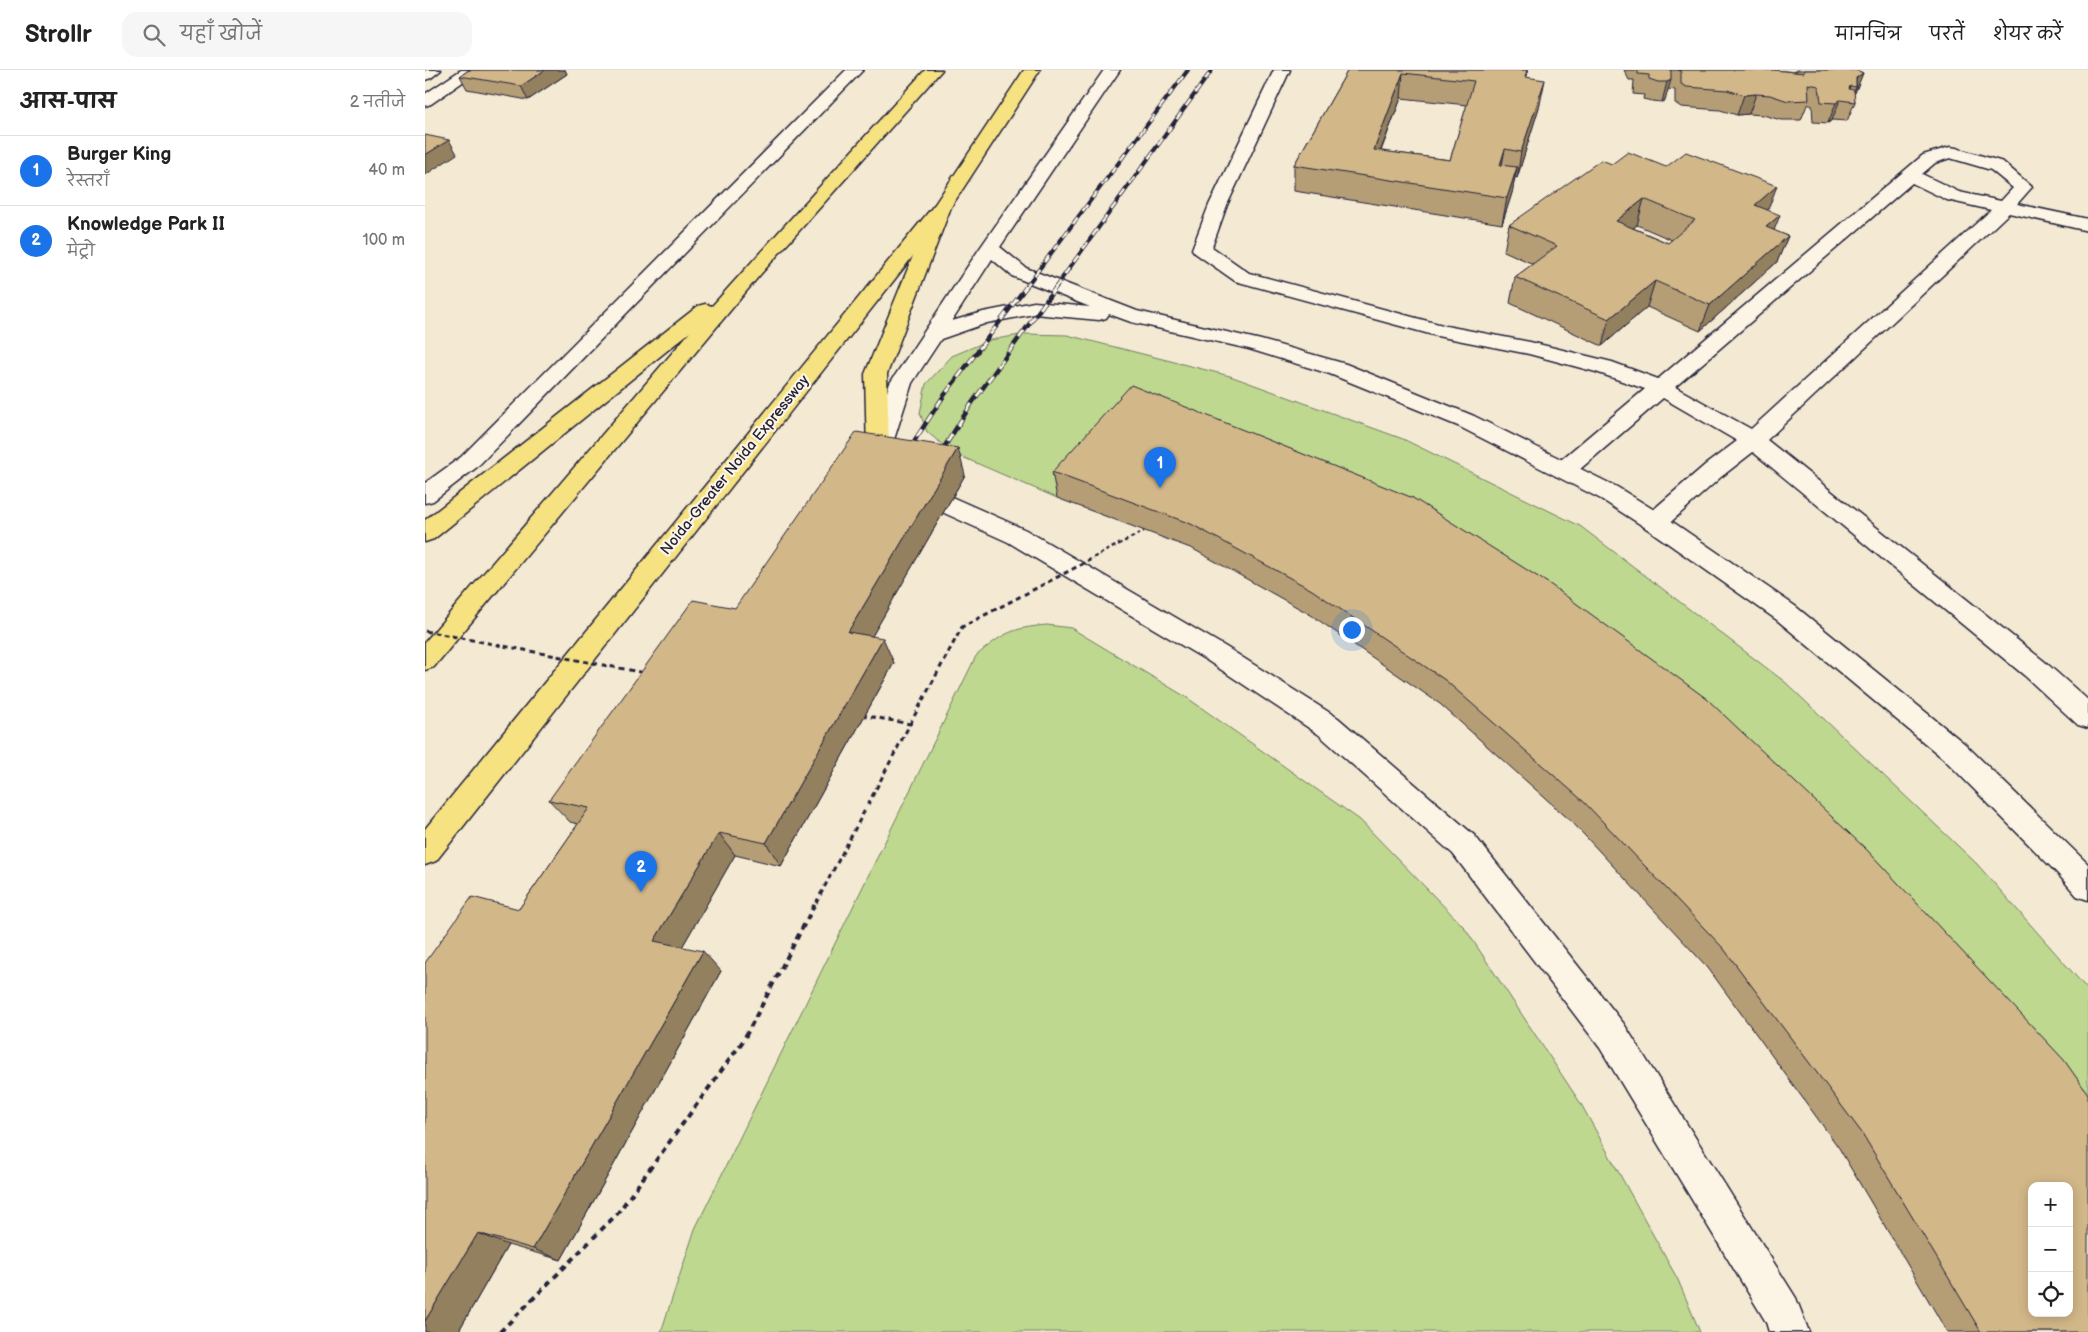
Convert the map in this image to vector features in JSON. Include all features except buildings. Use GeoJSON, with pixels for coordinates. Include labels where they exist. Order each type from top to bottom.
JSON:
{"type":"FeatureCollection","features":[{"type":"Feature","properties":{"kind":"highway"},"geometry":{"type":"LineString","coordinates":[[425,660],[753,272],[935,70]]}},
{"type":"Feature","properties":{"kind":"highway","name":"Noida-Greater Noida Expressway"},"geometry":{"type":"LineString","coordinates":[[425,852],[942,207],[1032,70]]}},
{"type":"Feature","properties":{"kind":"highway"},"geometry":{"type":"LineString","coordinates":[[855,485],[878,453],[876,374],[942,207]]}},
{"type":"Feature","properties":{"kind":"highway"},"geometry":{"type":"LineString","coordinates":[[425,533],[753,272]]}},
{"type":"Feature","properties":{"kind":"street"},"geometry":{"type":"LineString","coordinates":[[425,75],[433,70]]}},
{"type":"Feature","properties":{"kind":"street"},"geometry":{"type":"LineString","coordinates":[[425,101],[472,70]]}},
{"type":"Feature","properties":{"kind":"street"},"geometry":{"type":"LineString","coordinates":[[425,495],[469,462],[855,70]]}},
{"type":"Feature","properties":{"kind":"street"},"geometry":{"type":"LineString","coordinates":[[1113,70],[990,248],[901,383],[878,453],[928,496],[1017,536],[1217,654],[1328,726],[1464,845],[1612,1036],[1782,1312],[1789,1332]]}},
{"type":"Feature","properties":{"kind":"street"},"geometry":{"type":"LineString","coordinates":[[1282,70],[1218,205],[1202,249],[1242,277],[1444,332],[1530,348],[1604,367],[1660,387],[1753,440],[2035,669],[2088,717]]}},
{"type":"Feature","properties":{"kind":"street"},"geometry":{"type":"LineString","coordinates":[[1564,470],[1929,159],[1951,152],[1997,166],[2023,187],[2005,207],[1753,440],[1713,471],[1655,522]]}},
{"type":"Feature","properties":{"kind":"street"},"geometry":{"type":"LineString","coordinates":[[1909,175],[1953,196],[2088,225]]}},
{"type":"Feature","properties":{"kind":"street"},"geometry":{"type":"LineString","coordinates":[[990,248],[1019,272],[1131,316]]}},
{"type":"Feature","properties":{"kind":"street"},"geometry":{"type":"LineString","coordinates":[[934,334],[983,318],[1034,308],[1131,316],[1253,344],[1338,369],[1466,421],[1609,493],[1655,522],[1787,613],[1955,752],[2069,864],[2088,886]]}},
{"type":"Feature","properties":{"kind":"path"},"geometry":{"type":"LineString","coordinates":[[500,1332],[617,1214],[743,1041],[962,627],[1144,531]]}},
{"type":"Feature","properties":{"kind":"path"},"geometry":{"type":"LineString","coordinates":[[425,632],[651,674]]}},
{"type":"Feature","properties":{"kind":"path"},"geometry":{"type":"LineString","coordinates":[[855,714],[910,724]]}},
{"type":"Feature","properties":{"kind":"green space"},"geometry":{"type":"Polygon","coordinates":[[[1026,334],[1067,335],[1230,376],[1403,439],[1580,526],[1785,682],[1977,864],[2088,990],[2088,1154],[1134,411],[1057,498],[953,453],[927,432],[920,413],[926,384],[952,356],[990,340],[1026,334]]]}},
{"type":"Feature","properties":{"kind":"green space"},"geometry":{"type":"Polygon","coordinates":[[[1047,625],[1071,628],[1186,697],[1360,820],[1464,927],[1581,1104],[1678,1280],[1700,1332],[661,1332],[695,1229],[976,656],[1009,633],[1025,628],[1047,625]]]}},
{"type":"Feature","properties":{"kind":"railway"},"geometry":{"type":"LineString","coordinates":[[1025,288],[1188,70]]}},
{"type":"Feature","properties":{"kind":"railway"},"geometry":{"type":"LineString","coordinates":[[1055,288],[1212,70]]}},
{"type":"Feature","properties":{"kind":"railway"},"geometry":{"type":"LineString","coordinates":[[907,452],[943,397],[1026,287]]}},
{"type":"Feature","properties":{"kind":"railway"},"geometry":{"type":"LineString","coordinates":[[938,457],[972,403],[1056,287]]}},
{"type":"Feature","properties":{"kind":"place","name":"Burger King"},"geometry":{"type":"Point","coordinates":[1160,488]}},
{"type":"Feature","properties":{"kind":"place","name":"Knowledge Park II"},"geometry":{"type":"Point","coordinates":[641,892]}}]}
